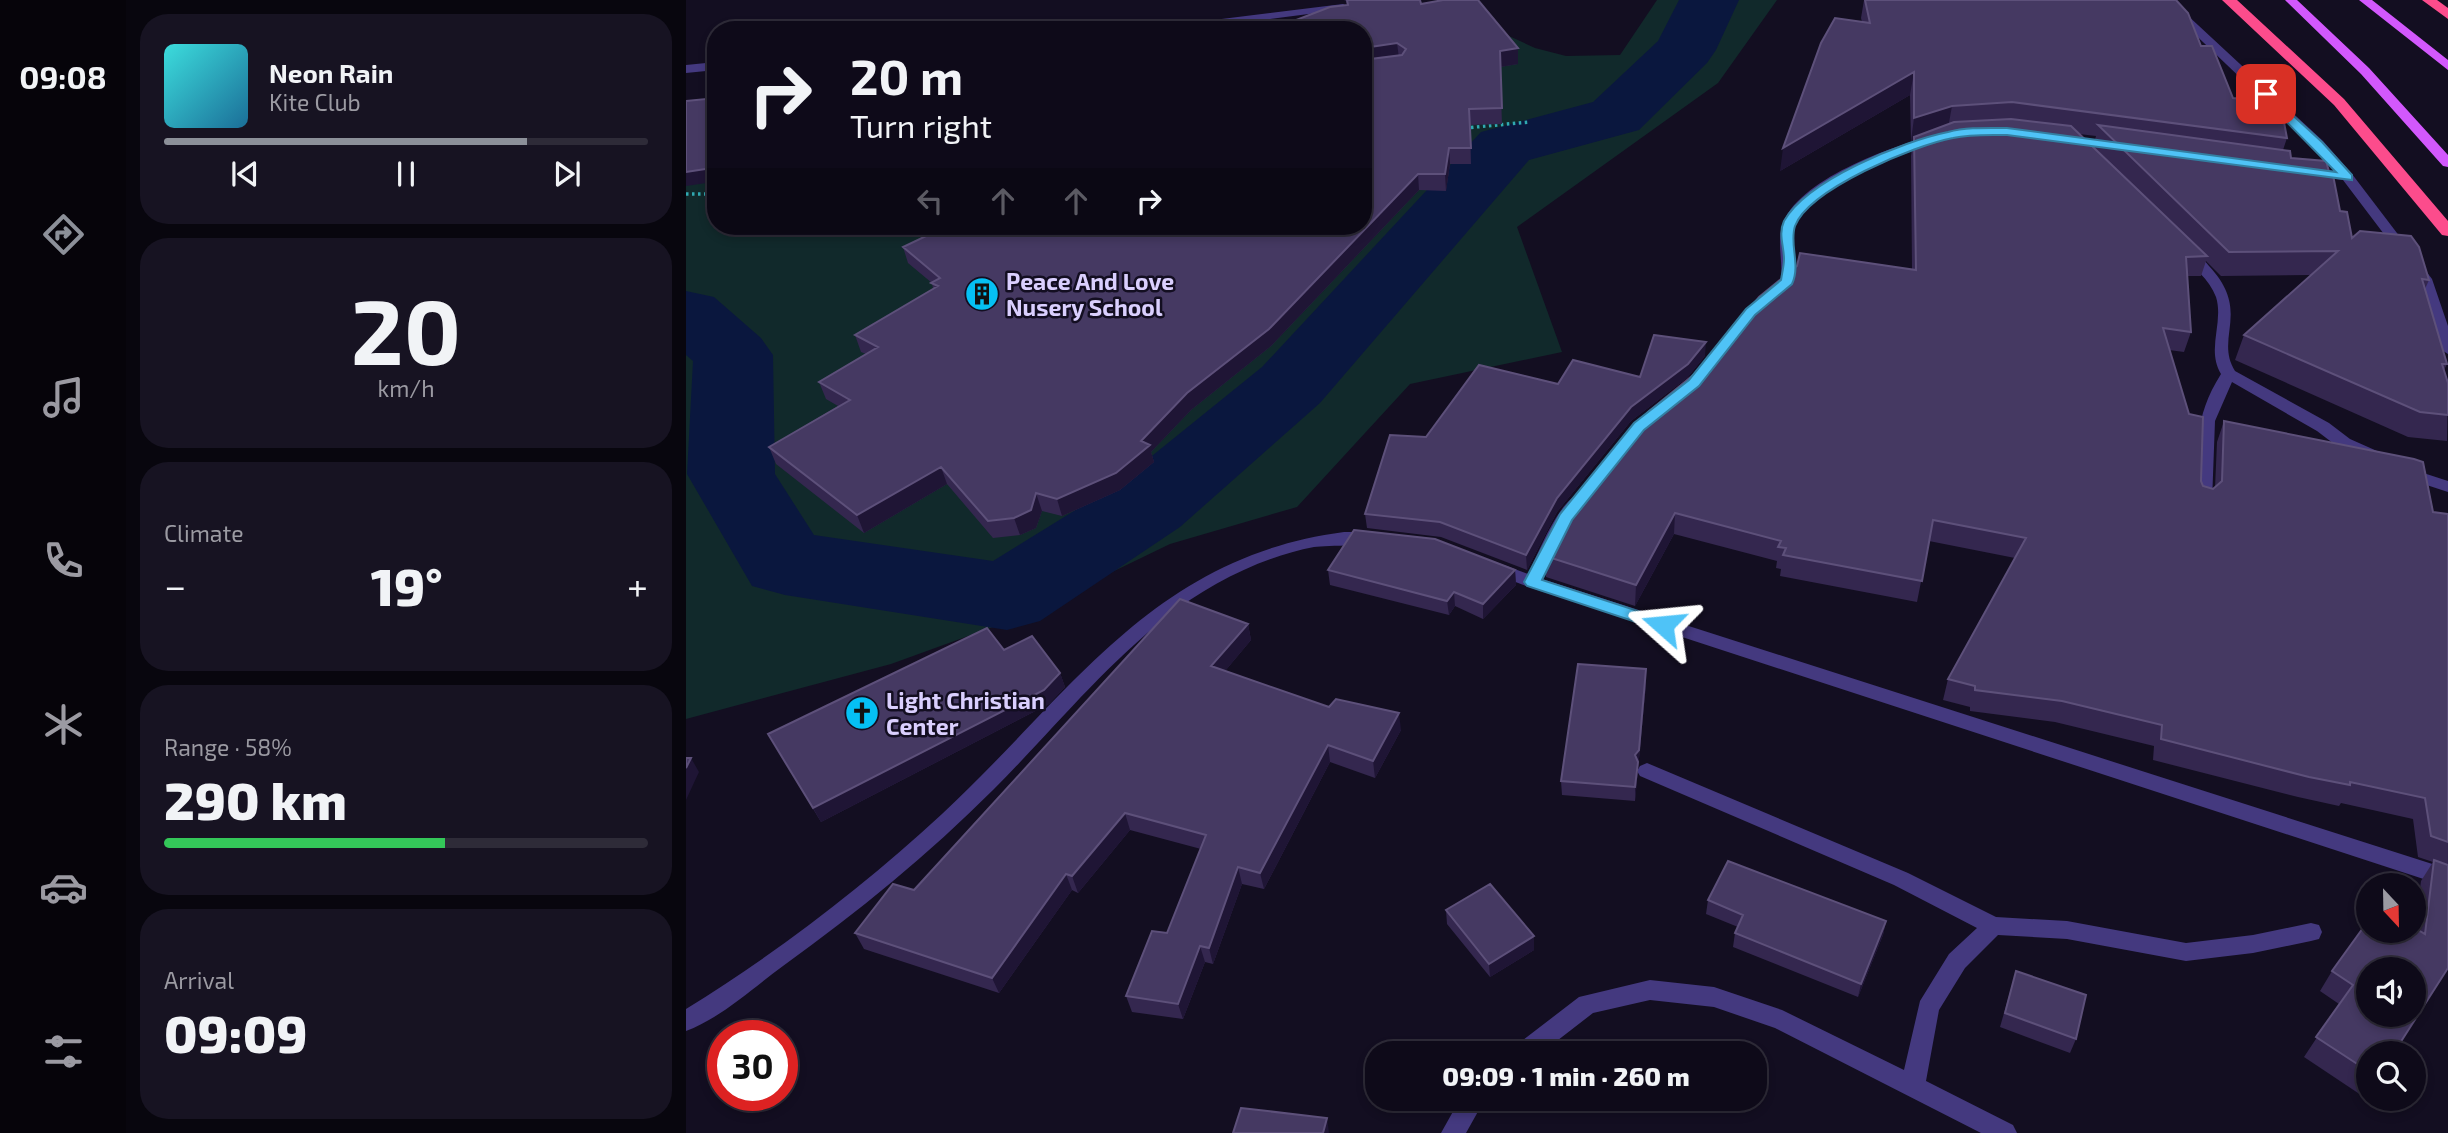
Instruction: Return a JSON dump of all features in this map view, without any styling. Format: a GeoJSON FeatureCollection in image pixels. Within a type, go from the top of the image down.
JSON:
{"type":"FeatureCollection","features":[{"type":"Feature","properties":{"kind":"highway"},"geometry":{"type":"LineString","coordinates":[[2229,0],[2339,103],[2448,230]]}},
{"type":"Feature","properties":{"kind":"highway"},"geometry":{"type":"LineString","coordinates":[[2429,0],[2448,15]]}},
{"type":"Feature","properties":{"kind":"main road"},"geometry":{"type":"LineString","coordinates":[[2291,0],[2365,71],[2448,163]]}},
{"type":"Feature","properties":{"kind":"main road"},"geometry":{"type":"LineString","coordinates":[[2365,0],[2447,66]]}},
{"type":"Feature","properties":{"kind":"street"},"geometry":{"type":"LineString","coordinates":[[2165,0],[2318,144],[2347,177],[2425,279],[2448,349]]}},
{"type":"Feature","properties":{"kind":"street"},"geometry":{"type":"LineString","coordinates":[[1234,21],[1352,6]]}},
{"type":"Feature","properties":{"kind":"street"},"geometry":{"type":"LineString","coordinates":[[1269,21],[1277,16]]}},
{"type":"Feature","properties":{"kind":"street"},"geometry":{"type":"LineString","coordinates":[[686,69],[707,67]]}},
{"type":"Feature","properties":{"kind":"street"},"geometry":{"type":"LineString","coordinates":[[1760,304],[1788,281],[1790,259],[1787,235],[1790,222],[1814,195],[1864,165],[1948,135]]}},
{"type":"Feature","properties":{"kind":"street"},"geometry":{"type":"LineString","coordinates":[[2292,170],[2347,177]]}},
{"type":"Feature","properties":{"kind":"street"},"geometry":{"type":"LineString","coordinates":[[2172,238],[2210,274],[2223,297],[2226,314],[2221,351],[2223,368],[2229,374],[2323,427],[2344,443],[2398,469],[2448,487]]}},
{"type":"Feature","properties":{"kind":"street"},"geometry":{"type":"LineString","coordinates":[[2204,502],[2204,420],[2216,392],[2229,374]]}},
{"type":"Feature","properties":{"kind":"street"},"geometry":{"type":"LineString","coordinates":[[1532,582],[1565,518],[1588,491]]}},
{"type":"Feature","properties":{"kind":"street"},"geometry":{"type":"LineString","coordinates":[[686,1021],[715,1003],[898,866],[1035,735],[1112,654],[1146,623],[1182,597],[1253,561],[1299,543],[1348,535],[1388,540]]}},
{"type":"Feature","properties":{"kind":"street"},"geometry":{"type":"LineString","coordinates":[[1475,559],[1532,582],[2448,878]]}},
{"type":"Feature","properties":{"kind":"street"},"geometry":{"type":"LineString","coordinates":[[1647,771],[1865,863],[1993,926],[2067,930],[2186,952],[2253,944],[2311,932]]}},
{"type":"Feature","properties":{"kind":"street"},"geometry":{"type":"LineString","coordinates":[[1913,1086],[1928,1008],[1957,961],[1993,926]]}},
{"type":"Feature","properties":{"kind":"street"},"geometry":{"type":"LineString","coordinates":[[1539,1041],[1587,1004],[1650,990],[1714,997],[1782,1020],[2006,1133]]}},
{"type":"Feature","properties":{"kind":"street"},"geometry":{"type":"LineString","coordinates":[[1454,1133],[1466,1111]]}},
{"type":"Feature","properties":{"kind":"path"},"geometry":{"type":"LineString","coordinates":[[1460,128],[1487,128],[1529,122]]}},
{"type":"Feature","properties":{"kind":"path"},"geometry":{"type":"LineString","coordinates":[[686,194],[707,194]]}},
{"type":"Feature","properties":{"kind":"green space"},"geometry":{"type":"Polygon","coordinates":[[[1657,0],[1777,0],[1718,83],[1517,227],[1562,352],[1410,384],[1297,507],[1170,544],[1015,619],[891,664],[686,719],[686,140],[707,146],[707,235],[1372,235],[1372,213],[1496,30],[1535,48],[1566,56],[1620,55],[1657,0]]]}},
{"type":"Feature","properties":{"kind":"building"},"geometry":{"type":"Polygon","coordinates":[[[1347,0],[1420,0],[1421,4],[1443,0],[1478,0],[1518,48],[1500,51],[1502,108],[1469,109],[1471,148],[1449,148],[1445,174],[1418,174],[1372,222],[1372,59],[1402,55],[1406,49],[1397,43],[1372,47],[1372,21],[1293,21],[1330,7],[1348,5],[1347,0]]]}},
{"type":"Feature","properties":{"kind":"building"},"geometry":{"type":"Polygon","coordinates":[[[1865,0],[2176,0],[2188,13],[2201,46],[2212,46],[2233,98],[2271,102],[2274,116],[2283,117],[2287,138],[2012,102],[1952,106],[1914,118],[1914,72],[1783,148],[1821,43],[1835,18],[1870,23],[1865,0]]]}},
{"type":"Feature","properties":{"kind":"building"},"geometry":{"type":"Polygon","coordinates":[[[707,99],[707,169],[686,172],[686,101],[707,99]]]}},
{"type":"Feature","properties":{"kind":"building"},"geometry":{"type":"Polygon","coordinates":[[[2011,119],[2071,126],[2207,256],[2186,257],[2191,332],[2163,328],[2189,414],[2203,417],[2203,486],[2213,489],[2222,481],[2224,421],[2423,462],[2433,512],[2448,514],[2448,842],[2431,836],[2425,798],[2350,782],[2350,785],[2309,777],[2161,739],[2162,725],[2062,701],[1975,690],[1975,686],[1948,679],[2026,538],[1933,520],[1922,581],[1783,555],[1786,548],[1778,547],[1781,541],[1675,513],[1636,585],[1545,556],[1574,502],[1648,412],[1703,367],[1759,297],[1797,266],[1800,253],[1916,270],[1914,137],[1954,122],[2011,119]]]}},
{"type":"Feature","properties":{"kind":"building"},"geometry":{"type":"Polygon","coordinates":[[[2098,125],[2290,151],[2291,158],[2326,161],[2330,175],[2333,175],[2340,211],[2347,212],[2352,238],[2360,231],[2411,236],[2419,247],[2429,280],[2422,279],[2447,364],[2442,364],[2448,383],[2448,415],[2420,412],[2244,335],[2338,251],[2229,252],[2098,125]]]}},
{"type":"Feature","properties":{"kind":"building"},"geometry":{"type":"Polygon","coordinates":[[[928,235],[1359,235],[1269,329],[1187,393],[1141,441],[1150,445],[1116,473],[1057,499],[1036,493],[1031,510],[1014,518],[988,521],[941,467],[857,515],[769,447],[850,400],[819,382],[878,347],[855,335],[938,286],[931,283],[940,278],[903,247],[928,235]]]}},
{"type":"Feature","properties":{"kind":"building"},"geometry":{"type":"Polygon","coordinates":[[[1654,335],[1706,342],[1688,364],[1631,407],[1557,498],[1526,555],[1440,522],[1365,514],[1390,435],[1426,437],[1479,365],[1558,384],[1573,360],[1640,377],[1654,335]]]}},
{"type":"Feature","properties":{"kind":"building"},"geometry":{"type":"Polygon","coordinates":[[[1354,530],[1435,539],[1515,570],[1483,604],[1454,592],[1447,601],[1328,570],[1354,530]]]}},
{"type":"Feature","properties":{"kind":"building"},"geometry":{"type":"Polygon","coordinates":[[[1180,599],[1248,624],[1211,666],[1329,707],[1336,699],[1399,713],[1373,761],[1328,745],[1260,873],[1238,867],[1209,948],[1200,946],[1178,1004],[1126,996],[1152,931],[1167,933],[1206,835],[1125,813],[1072,876],[1066,874],[992,978],[855,933],[893,884],[914,890],[1180,599]]]}},
{"type":"Feature","properties":{"kind":"building"},"geometry":{"type":"Polygon","coordinates":[[[987,628],[1004,650],[1032,636],[1060,673],[1044,690],[813,808],[768,734],[987,628]]]}},
{"type":"Feature","properties":{"kind":"building"},"geometry":{"type":"Polygon","coordinates":[[[1578,664],[1646,669],[1639,750],[1635,755],[1638,762],[1635,787],[1561,781],[1578,664]]]}},
{"type":"Feature","properties":{"kind":"building"},"geometry":{"type":"Polygon","coordinates":[[[2434,860],[2448,865],[2448,968],[2426,1002],[2426,957],[2356,957],[2356,1027],[2410,1027],[2401,1041],[2356,1041],[2356,1063],[2316,1037],[2353,985],[2332,971],[2356,938],[2356,943],[2426,943],[2434,860]]]}},
{"type":"Feature","properties":{"kind":"building"},"geometry":{"type":"Polygon","coordinates":[[[1728,861],[1886,921],[1861,984],[1735,933],[1743,915],[1708,900],[1728,861]]]}},
{"type":"Feature","properties":{"kind":"building"},"geometry":{"type":"Polygon","coordinates":[[[1490,884],[1534,936],[1489,964],[1446,910],[1490,884]]]}},
{"type":"Feature","properties":{"kind":"building"},"geometry":{"type":"Polygon","coordinates":[[[2016,971],[2086,995],[2076,1039],[2005,1013],[2016,971]]]}},
{"type":"Feature","properties":{"kind":"building"},"geometry":{"type":"Polygon","coordinates":[[[1241,1108],[1327,1118],[1323,1133],[1233,1133],[1241,1108]]]}},
{"type":"Feature","properties":{"kind":"waterway"},"geometry":{"type":"LineString","coordinates":[[686,314],[733,355],[731,474],[785,563],[1007,597],[1148,506],[1291,385],[1505,146],[1616,116],[1685,50],[1709,0]]}},
{"type":"Feature","properties":{"kind":"place","name":"Peace And Love Nusery School"},"geometry":{"type":"Point","coordinates":[982,294]}},
{"type":"Feature","properties":{"kind":"place","name":"Light Christian Center"},"geometry":{"type":"Point","coordinates":[862,713]}},
{"type":"Feature","properties":{"kind":"route"},"geometry":{"type":"LineString","coordinates":[[1663,625],[1532,582],[1565,518],[1639,427],[1694,383],[1750,312],[1788,281],[1790,259],[1787,235],[1790,222],[1814,195],[1864,165],[1917,144],[1970,132],[2007,131],[2347,177],[2318,144],[2266,94]]}}]}
